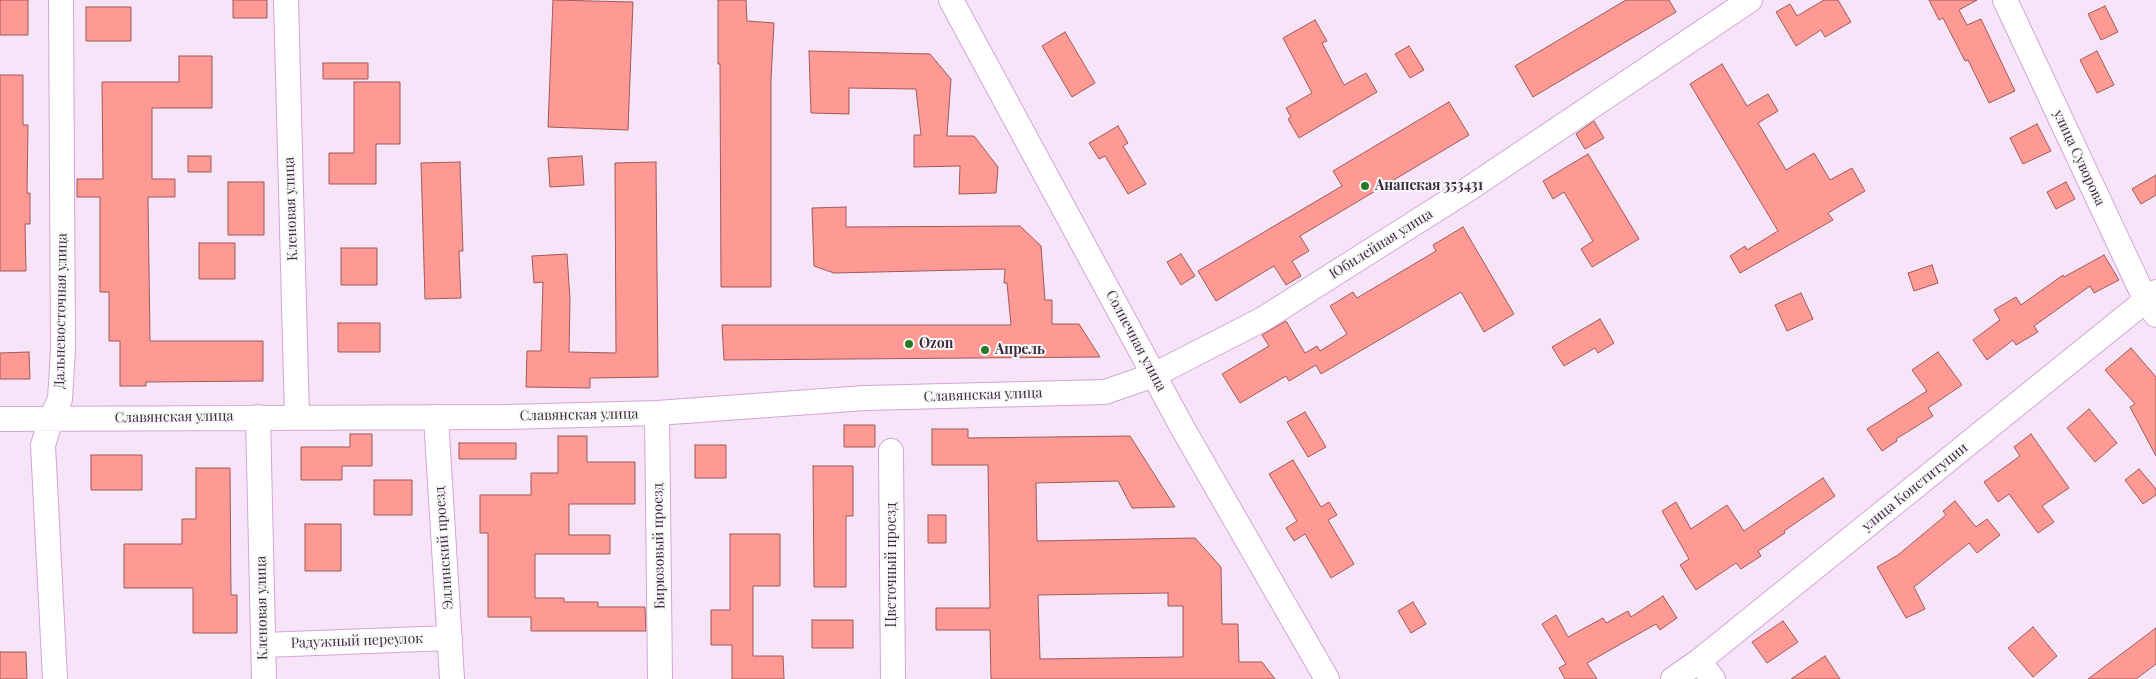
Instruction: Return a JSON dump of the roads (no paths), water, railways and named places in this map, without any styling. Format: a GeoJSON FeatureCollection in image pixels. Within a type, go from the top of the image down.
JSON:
{"type":"FeatureCollection","features":[{"type":"Feature","properties":{"kind":"street","name":"Дальневосточная улица"},"geometry":{"type":"LineString","coordinates":[[54,679],[43,444],[60,399],[63,350],[61,0]]}},
{"type":"Feature","properties":{"kind":"street","name":"Кленовая улица"},"geometry":{"type":"LineString","coordinates":[[286,0],[297,418]]}},
{"type":"Feature","properties":{"kind":"street","name":"Солнечная улица"},"geometry":{"type":"LineString","coordinates":[[951,0],[1154,375],[1327,679]]}},
{"type":"Feature","properties":{"kind":"street","name":"Юбилейная улица"},"geometry":{"type":"LineString","coordinates":[[1154,375],[1271,314],[1470,188],[1750,0]]}},
{"type":"Feature","properties":{"kind":"street","name":"улица Суворова"},"geometry":{"type":"LineString","coordinates":[[2005,0],[2153,303]]}},
{"type":"Feature","properties":{"kind":"street","name":"улица Конституции"},"geometry":{"type":"LineString","coordinates":[[1673,679],[1706,670],[2153,303]]}},
{"type":"Feature","properties":{"kind":"street","name":"Славянская улица"},"geometry":{"type":"LineString","coordinates":[[0,419],[436,417],[657,413],[865,398],[1105,392],[1154,375]]}},
{"type":"Feature","properties":{"kind":"street","name":"Бирюзовый проезд"},"geometry":{"type":"LineString","coordinates":[[657,413],[660,679]]}},
{"type":"Feature","properties":{"kind":"street","name":"Кленовая улица"},"geometry":{"type":"LineString","coordinates":[[258,417],[264,679]]}},
{"type":"Feature","properties":{"kind":"street","name":"Эллинский проезд"},"geometry":{"type":"LineString","coordinates":[[436,417],[452,679]]}},
{"type":"Feature","properties":{"kind":"street","name":"Цветочный проезд"},"geometry":{"type":"LineString","coordinates":[[891,451],[893,679]]}},
{"type":"Feature","properties":{"kind":"street","name":"Радужный переулок"},"geometry":{"type":"LineString","coordinates":[[263,645],[450,638]]}},
{"type":"Feature","properties":{"kind":"place","name":"Анапская 353431"},"geometry":{"type":"Point","coordinates":[1365,186]}},
{"type":"Feature","properties":{"kind":"place","name":"Ozon"},"geometry":{"type":"Point","coordinates":[909,344]}},
{"type":"Feature","properties":{"kind":"place","name":"Апрель"},"geometry":{"type":"Point","coordinates":[985,350]}}]}
